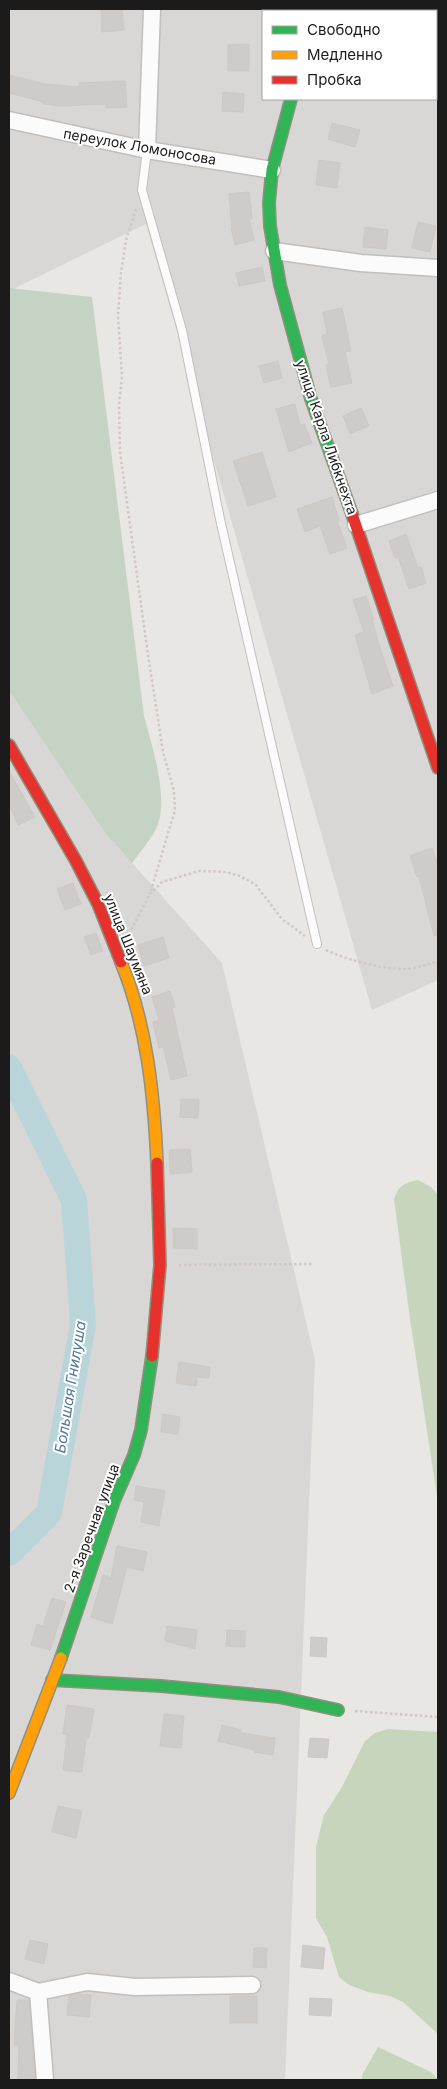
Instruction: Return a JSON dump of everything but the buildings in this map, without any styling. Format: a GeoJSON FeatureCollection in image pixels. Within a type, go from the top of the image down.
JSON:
{"type":"FeatureCollection","features":[{"type":"Feature","properties":{"kind":"street"},"geometry":{"type":"LineString","coordinates":[[147,150],[152,9]]}},
{"type":"Feature","properties":{"kind":"street","name":"улица Карла Либкнехта"},"geometry":{"type":"LineString","coordinates":[[290,100],[272,170],[270,203],[270,226],[280,286],[311,399],[356,525],[438,768]]}},
{"type":"Feature","properties":{"kind":"street","name":"переулок Ломоносова"},"geometry":{"type":"LineString","coordinates":[[9,120],[147,150],[272,170]]}},
{"type":"Feature","properties":{"kind":"street"},"geometry":{"type":"LineString","coordinates":[[274,250],[361,263],[438,268]]}},
{"type":"Feature","properties":{"kind":"street"},"geometry":{"type":"LineString","coordinates":[[356,525],[438,500]]}},
{"type":"Feature","properties":{"kind":"street","name":"улица Шаумяна"},"geometry":{"type":"LineString","coordinates":[[9,745],[76,861],[98,904],[134,993],[151,1080],[156,1147],[160,1265]]}},
{"type":"Feature","properties":{"kind":"street","name":"2-я Заречная улица"},"geometry":{"type":"LineString","coordinates":[[9,1793],[63,1653],[95,1554],[141,1430],[152,1357],[160,1265]]}},
{"type":"Feature","properties":{"kind":"street"},"geometry":{"type":"LineString","coordinates":[[52,1680],[161,1686],[279,1697],[338,1710]]}},
{"type":"Feature","properties":{"kind":"street"},"geometry":{"type":"LineString","coordinates":[[9,1981],[38,1992],[88,1982],[135,1987],[252,1985]]}},
{"type":"Feature","properties":{"kind":"street"},"geometry":{"type":"LineString","coordinates":[[38,1992],[45,2080]]}},
{"type":"Feature","properties":{"kind":"lane"},"geometry":{"type":"LineString","coordinates":[[147,150],[142,190],[182,330],[220,519],[317,944]]}},
{"type":"Feature","properties":{"kind":"path"},"geometry":{"type":"LineString","coordinates":[[118,952],[150,894],[175,810],[174,792],[163,752],[147,648],[120,452],[119,406],[122,377],[118,316],[121,272],[126,240],[142,190]]}},
{"type":"Feature","properties":{"kind":"path"},"geometry":{"type":"LineString","coordinates":[[150,894],[162,882],[193,873],[226,872],[256,885],[282,918],[317,944],[347,959],[405,969],[438,961]]}},
{"type":"Feature","properties":{"kind":"path"},"geometry":{"type":"LineString","coordinates":[[160,1265],[314,1264]]}},
{"type":"Feature","properties":{"kind":"path"},"geometry":{"type":"LineString","coordinates":[[338,1710],[438,1717]]}},
{"type":"Feature","properties":{"kind":"shaded area"},"geometry":{"type":"Polygon","coordinates":[[[9,9],[438,9],[438,980],[372,1010],[146,224],[9,291],[9,9]]]}},
{"type":"Feature","properties":{"kind":"shaded area"},"geometry":{"type":"Polygon","coordinates":[[[9,691],[106,834],[222,963],[315,1360],[285,2080],[9,2080],[9,691]]]}},
{"type":"Feature","properties":{"kind":"green space"},"geometry":{"type":"Polygon","coordinates":[[[9,288],[92,297],[144,716],[161,790],[159,819],[155,831],[132,863],[106,834],[9,691],[9,288]]]}},
{"type":"Feature","properties":{"kind":"green space"},"geometry":{"type":"Polygon","coordinates":[[[418,1180],[431,1187],[438,1195],[438,1503],[394,1199],[403,1185],[418,1180]]]}},
{"type":"Feature","properties":{"kind":"green space"},"geometry":{"type":"Polygon","coordinates":[[[388,1729],[438,1732],[438,2034],[403,2002],[390,1996],[368,1992],[349,1985],[339,1977],[327,1937],[316,1918],[316,1847],[324,1815],[342,1787],[365,1741],[375,1733],[388,1729]]]}},
{"type":"Feature","properties":{"kind":"green space"},"geometry":{"type":"Polygon","coordinates":[[[378,2047],[431,2072],[438,2080],[362,2080],[362,2075],[378,2047]]]}},
{"type":"Feature","properties":{"kind":"waterway","name":"Большая Гнилуша"},"geometry":{"type":"LineString","coordinates":[[9,1068],[74,1200],[83,1324],[49,1513],[9,1553]]}},
{"type":"Feature","properties":{"kind":"traffic: fast"},"geometry":{"type":"LineString","coordinates":[[291,100],[272,170],[269,203],[270,226],[280,285],[311,399],[352,514]]}},
{"type":"Feature","properties":{"kind":"traffic: fast"},"geometry":{"type":"LineString","coordinates":[[61,1658],[114,1501],[134,1455],[141,1430],[152,1356]]}},
{"type":"Feature","properties":{"kind":"traffic: fast"},"geometry":{"type":"LineString","coordinates":[[52,1680],[161,1686],[279,1697],[338,1710]]}},
{"type":"Feature","properties":{"kind":"traffic: slow"},"geometry":{"type":"LineString","coordinates":[[121,962],[137,1010],[148,1061],[157,1163]]}},
{"type":"Feature","properties":{"kind":"traffic: slow"},"geometry":{"type":"LineString","coordinates":[[9,1793],[61,1658]]}},
{"type":"Feature","properties":{"kind":"traffic: jam"},"geometry":{"type":"LineString","coordinates":[[352,514],[438,768]]}},
{"type":"Feature","properties":{"kind":"traffic: jam"},"geometry":{"type":"LineString","coordinates":[[9,745],[76,861],[98,904],[121,962]]}},
{"type":"Feature","properties":{"kind":"traffic: jam"},"geometry":{"type":"LineString","coordinates":[[152,1356],[160,1265],[157,1163]]}}]}
